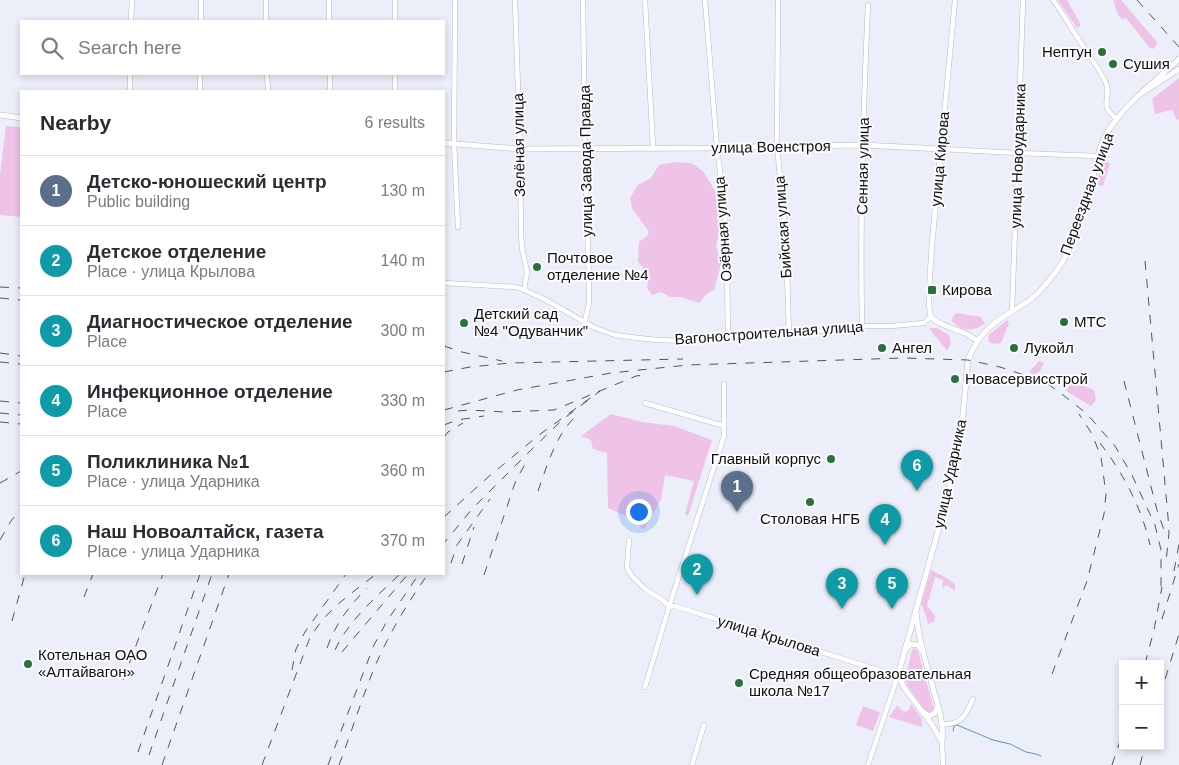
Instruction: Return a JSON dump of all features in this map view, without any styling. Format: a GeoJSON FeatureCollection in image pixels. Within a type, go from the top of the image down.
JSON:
{"type":"FeatureCollection","features":[{"type":"Feature","properties":{"kind":"street"},"geometry":{"type":"LineString","coordinates":[[131,20],[132,0]]}},
{"type":"Feature","properties":{"kind":"street"},"geometry":{"type":"LineString","coordinates":[[201,0],[201,20]]}},
{"type":"Feature","properties":{"kind":"street"},"geometry":{"type":"LineString","coordinates":[[266,0],[266,20]]}},
{"type":"Feature","properties":{"kind":"street"},"geometry":{"type":"LineString","coordinates":[[329,0],[329,20]]}},
{"type":"Feature","properties":{"kind":"street"},"geometry":{"type":"LineString","coordinates":[[395,0],[395,20]]}},
{"type":"Feature","properties":{"kind":"street"},"geometry":{"type":"LineString","coordinates":[[455,0],[454,144],[458,227]]}},
{"type":"Feature","properties":{"kind":"street","name":"Зелёная улица"},"geometry":{"type":"LineString","coordinates":[[515,0],[521,234],[527,272],[524,290]]}},
{"type":"Feature","properties":{"kind":"street","name":"улица Завода Правда"},"geometry":{"type":"LineString","coordinates":[[583,0],[589,284],[589,303],[584,321]]}},
{"type":"Feature","properties":{"kind":"street"},"geometry":{"type":"LineString","coordinates":[[646,0],[653,148]]}},
{"type":"Feature","properties":{"kind":"street","name":"Озёрная улица"},"geometry":{"type":"LineString","coordinates":[[704,0],[717,148],[725,210],[728,339]]}},
{"type":"Feature","properties":{"kind":"street","name":"Бийская улица"},"geometry":{"type":"LineString","coordinates":[[778,0],[777,146],[786,237],[789,335]]}},
{"type":"Feature","properties":{"kind":"street","name":"улица Кирова"},"geometry":{"type":"LineString","coordinates":[[931,318],[929,312],[929,288],[955,0]]}},
{"type":"Feature","properties":{"kind":"street","name":"улица Новоударника"},"geometry":{"type":"LineString","coordinates":[[1012,312],[1023,0]]}},
{"type":"Feature","properties":{"kind":"street","name":"Переездная улица"},"geometry":{"type":"LineString","coordinates":[[978,341],[992,325],[1038,293],[1064,260],[1081,218],[1104,138],[1116,118],[1107,109],[1106,83],[1054,0]]}},
{"type":"Feature","properties":{"kind":"street","name":"Сенная улица"},"geometry":{"type":"LineString","coordinates":[[862,326],[863,145],[868,5]]}},
{"type":"Feature","properties":{"kind":"street"},"geometry":{"type":"LineString","coordinates":[[1116,118],[1179,59]]}},
{"type":"Feature","properties":{"kind":"street"},"geometry":{"type":"LineString","coordinates":[[1139,95],[1179,69]]}},
{"type":"Feature","properties":{"kind":"street"},"geometry":{"type":"LineString","coordinates":[[130,75],[130,90]]}},
{"type":"Feature","properties":{"kind":"street"},"geometry":{"type":"LineString","coordinates":[[200,75],[200,90]]}},
{"type":"Feature","properties":{"kind":"street"},"geometry":{"type":"LineString","coordinates":[[267,75],[268,90]]}},
{"type":"Feature","properties":{"kind":"street"},"geometry":{"type":"LineString","coordinates":[[330,75],[330,90]]}},
{"type":"Feature","properties":{"kind":"street"},"geometry":{"type":"LineString","coordinates":[[395,75],[395,90]]}},
{"type":"Feature","properties":{"kind":"street"},"geometry":{"type":"LineString","coordinates":[[0,115],[20,118]]}},
{"type":"Feature","properties":{"kind":"street","name":"улица Военстроя"},"geometry":{"type":"LineString","coordinates":[[445,143],[520,149],[585,150],[863,145],[1098,156]]}},
{"type":"Feature","properties":{"kind":"street","name":"Вагоностроительная улица"},"geometry":{"type":"LineString","coordinates":[[445,283],[524,290],[544,298],[595,328],[615,335],[638,338],[686,341],[789,335],[862,326],[924,323],[931,318]]}},
{"type":"Feature","properties":{"kind":"street"},"geometry":{"type":"LineString","coordinates":[[931,318],[978,341]]}},
{"type":"Feature","properties":{"kind":"street","name":"улица Ударника"},"geometry":{"type":"LineString","coordinates":[[868,765],[898,675],[936,540],[961,434],[968,360],[978,341]]}},
{"type":"Feature","properties":{"kind":"street"},"geometry":{"type":"LineString","coordinates":[[645,687],[724,436],[724,384]]}},
{"type":"Feature","properties":{"kind":"street"},"geometry":{"type":"LineString","coordinates":[[646,403],[724,426]]}},
{"type":"Feature","properties":{"kind":"street"},"geometry":{"type":"LineString","coordinates":[[629,540],[627,568],[645,589],[664,601],[669,607]]}},
{"type":"Feature","properties":{"kind":"street","name":"улица Крылова"},"geometry":{"type":"LineString","coordinates":[[669,607],[675,606],[898,675]]}},
{"type":"Feature","properties":{"kind":"street","name":"улица Ударника"},"geometry":{"type":"LineString","coordinates":[[916,607],[917,624],[938,703],[942,724],[942,742]]}},
{"type":"Feature","properties":{"kind":"street"},"geometry":{"type":"LineString","coordinates":[[905,650],[911,644],[918,645],[924,652]]}},
{"type":"Feature","properties":{"kind":"street"},"geometry":{"type":"LineString","coordinates":[[898,675],[942,742],[942,765]]}},
{"type":"Feature","properties":{"kind":"street"},"geometry":{"type":"LineString","coordinates":[[942,724],[956,722],[963,718],[973,699]]}},
{"type":"Feature","properties":{"kind":"street"},"geometry":{"type":"LineString","coordinates":[[922,712],[929,716],[935,713],[938,703]]}},
{"type":"Feature","properties":{"kind":"street"},"geometry":{"type":"LineString","coordinates":[[692,765],[704,725]]}},
{"type":"Feature","properties":{"kind":"shaded area"},"geometry":{"type":"Polygon","coordinates":[[[1058,0],[1067,0],[1081,25],[1077,28],[1058,0]]]}},
{"type":"Feature","properties":{"kind":"shaded area"},"geometry":{"type":"Polygon","coordinates":[[[1113,0],[1121,0],[1157,42],[1153,49],[1150,48],[1126,18],[1122,19],[1118,15],[1113,0]]]}},
{"type":"Feature","properties":{"kind":"shaded area"},"geometry":{"type":"Polygon","coordinates":[[[1179,78],[1179,119],[1177,121],[1172,110],[1155,114],[1152,99],[1179,78]]]}},
{"type":"Feature","properties":{"kind":"shaded area"},"geometry":{"type":"Polygon","coordinates":[[[6,126],[20,127],[20,217],[0,215],[0,176],[6,126]]]}},
{"type":"Feature","properties":{"kind":"shaded area"},"geometry":{"type":"Polygon","coordinates":[[[1103,161],[1110,163],[1103,186],[1096,184],[1103,161]]]}},
{"type":"Feature","properties":{"kind":"shaded area"},"geometry":{"type":"Polygon","coordinates":[[[677,162],[691,163],[703,171],[717,194],[719,233],[716,246],[721,264],[714,290],[708,293],[699,303],[680,297],[670,297],[661,292],[652,295],[647,288],[647,274],[638,262],[639,242],[649,232],[632,208],[630,198],[638,185],[651,178],[659,165],[677,162]]]}},
{"type":"Feature","properties":{"kind":"shaded area"},"geometry":{"type":"Polygon","coordinates":[[[956,313],[981,317],[985,324],[967,330],[964,329],[951,321],[956,313]]]}},
{"type":"Feature","properties":{"kind":"shaded area"},"geometry":{"type":"Polygon","coordinates":[[[1007,320],[1009,323],[1001,343],[994,344],[989,342],[988,336],[1007,320]]]}},
{"type":"Feature","properties":{"kind":"shaded area"},"geometry":{"type":"Polygon","coordinates":[[[929,328],[937,328],[949,335],[951,344],[947,351],[929,328]]]}},
{"type":"Feature","properties":{"kind":"shaded area"},"geometry":{"type":"Polygon","coordinates":[[[1039,361],[1044,363],[1040,371],[1035,375],[1029,372],[1039,361]]]}},
{"type":"Feature","properties":{"kind":"shaded area"},"geometry":{"type":"Polygon","coordinates":[[[1071,381],[1094,390],[1096,400],[1091,406],[1066,391],[1071,381]]]}},
{"type":"Feature","properties":{"kind":"shaded area"},"geometry":{"type":"Polygon","coordinates":[[[611,414],[642,422],[674,426],[712,440],[688,516],[685,514],[694,481],[665,475],[661,500],[644,529],[628,517],[608,508],[607,453],[593,449],[591,440],[581,436],[611,414]]]}},
{"type":"Feature","properties":{"kind":"shaded area"},"geometry":{"type":"Polygon","coordinates":[[[931,570],[955,584],[955,591],[947,585],[942,588],[943,580],[935,577],[927,606],[935,616],[934,622],[928,624],[921,603],[931,570]]]}},
{"type":"Feature","properties":{"kind":"shaded area"},"geometry":{"type":"Polygon","coordinates":[[[915,648],[918,651],[934,709],[927,713],[908,687],[906,681],[912,650],[915,648]]]}},
{"type":"Feature","properties":{"kind":"shaded area"},"geometry":{"type":"Polygon","coordinates":[[[911,704],[922,719],[922,727],[889,717],[898,705],[905,712],[909,710],[911,704]]]}},
{"type":"Feature","properties":{"kind":"shaded area"},"geometry":{"type":"Polygon","coordinates":[[[863,706],[880,712],[873,731],[856,725],[863,706]]]}},
{"type":"Feature","properties":{"kind":"waterway"},"geometry":{"type":"LineString","coordinates":[[953,731],[954,726],[957,725],[993,740],[1010,744],[1026,752],[1041,756]]}},
{"type":"Feature","properties":{"kind":"railway"},"geometry":{"type":"LineString","coordinates":[[1137,0],[1179,47]]}},
{"type":"Feature","properties":{"kind":"railway"},"geometry":{"type":"LineString","coordinates":[[1145,261],[1168,517],[1169,533],[1166,562]]}},
{"type":"Feature","properties":{"kind":"railway"},"geometry":{"type":"LineString","coordinates":[[0,287],[20,288]]}},
{"type":"Feature","properties":{"kind":"railway"},"geometry":{"type":"LineString","coordinates":[[0,298],[20,300]]}},
{"type":"Feature","properties":{"kind":"railway"},"geometry":{"type":"LineString","coordinates":[[445,346],[502,361]]}},
{"type":"Feature","properties":{"kind":"railway"},"geometry":{"type":"LineString","coordinates":[[0,353],[20,356]]}},
{"type":"Feature","properties":{"kind":"railway"},"geometry":{"type":"LineString","coordinates":[[445,410],[517,390],[611,373],[688,365],[903,358],[968,360],[1000,367],[1045,382],[1087,414],[1115,446],[1132,475],[1155,525],[1161,550],[1161,594]]}},
{"type":"Feature","properties":{"kind":"railway"},"geometry":{"type":"LineString","coordinates":[[445,372],[510,363],[683,359]]}},
{"type":"Feature","properties":{"kind":"railway"},"geometry":{"type":"LineString","coordinates":[[0,362],[20,364]]}},
{"type":"Feature","properties":{"kind":"railway"},"geometry":{"type":"LineString","coordinates":[[458,411],[554,410],[636,376],[644,375]]}},
{"type":"Feature","properties":{"kind":"railway"},"geometry":{"type":"LineString","coordinates":[[1124,381],[1157,510],[1164,530]]}},
{"type":"Feature","properties":{"kind":"railway"},"geometry":{"type":"LineString","coordinates":[[445,516],[539,435],[600,391],[562,420],[527,454],[473,508],[445,542]]}},
{"type":"Feature","properties":{"kind":"railway"},"geometry":{"type":"LineString","coordinates":[[0,401],[20,403]]}},
{"type":"Feature","properties":{"kind":"railway"},"geometry":{"type":"LineString","coordinates":[[0,413],[20,415]]}},
{"type":"Feature","properties":{"kind":"railway"},"geometry":{"type":"LineString","coordinates":[[1052,674],[1087,581],[1104,514],[1106,494],[1101,457],[1092,434],[1079,414]]}},
{"type":"Feature","properties":{"kind":"railway"},"geometry":{"type":"LineString","coordinates":[[445,425],[457,420],[484,416]]}},
{"type":"Feature","properties":{"kind":"railway"},"geometry":{"type":"LineString","coordinates":[[538,491],[557,443],[574,418]]}},
{"type":"Feature","properties":{"kind":"railway"},"geometry":{"type":"LineString","coordinates":[[0,422],[20,424]]}},
{"type":"Feature","properties":{"kind":"railway"},"geometry":{"type":"LineString","coordinates":[[445,436],[463,423]]}},
{"type":"Feature","properties":{"kind":"railway"},"geometry":{"type":"LineString","coordinates":[[1100,443],[1131,491],[1150,545]]}},
{"type":"Feature","properties":{"kind":"railway"},"geometry":{"type":"LineString","coordinates":[[484,575],[516,480],[527,461]]}},
{"type":"Feature","properties":{"kind":"railway"},"geometry":{"type":"LineString","coordinates":[[0,483],[20,472]]}},
{"type":"Feature","properties":{"kind":"railway"},"geometry":{"type":"LineString","coordinates":[[451,563],[457,545],[490,499]]}},
{"type":"Feature","properties":{"kind":"railway"},"geometry":{"type":"LineString","coordinates":[[0,540],[20,510]]}},
{"type":"Feature","properties":{"kind":"railway"},"geometry":{"type":"LineString","coordinates":[[462,564],[474,527]]}},
{"type":"Feature","properties":{"kind":"railway"},"geometry":{"type":"LineString","coordinates":[[1174,571],[1179,544]]}},
{"type":"Feature","properties":{"kind":"railway"},"geometry":{"type":"LineString","coordinates":[[1162,619],[1179,564]]}},
{"type":"Feature","properties":{"kind":"railway"},"geometry":{"type":"LineString","coordinates":[[12,621],[25,575]]}},
{"type":"Feature","properties":{"kind":"railway"},"geometry":{"type":"LineString","coordinates":[[84,597],[93,575]]}},
{"type":"Feature","properties":{"kind":"railway"},"geometry":{"type":"LineString","coordinates":[[123,680],[163,575]]}},
{"type":"Feature","properties":{"kind":"railway"},"geometry":{"type":"LineString","coordinates":[[138,752],[200,575]]}},
{"type":"Feature","properties":{"kind":"railway"},"geometry":{"type":"LineString","coordinates":[[149,755],[212,575]]}},
{"type":"Feature","properties":{"kind":"railway"},"geometry":{"type":"LineString","coordinates":[[162,765],[229,575]]}},
{"type":"Feature","properties":{"kind":"railway"},"geometry":{"type":"LineString","coordinates":[[292,670],[296,649],[305,632],[345,575]]}},
{"type":"Feature","properties":{"kind":"railway"},"geometry":{"type":"LineString","coordinates":[[262,765],[309,640],[315,629],[330,611],[375,575]]}},
{"type":"Feature","properties":{"kind":"railway"},"geometry":{"type":"LineString","coordinates":[[335,650],[355,619],[399,575]]}},
{"type":"Feature","properties":{"kind":"railway"},"geometry":{"type":"LineString","coordinates":[[342,652],[407,575]]}},
{"type":"Feature","properties":{"kind":"railway"},"geometry":{"type":"LineString","coordinates":[[328,765],[374,645],[387,621],[418,575]]}},
{"type":"Feature","properties":{"kind":"railway"},"geometry":{"type":"LineString","coordinates":[[339,765],[381,652],[413,595],[427,575]]}},
{"type":"Feature","properties":{"kind":"railway"},"geometry":{"type":"LineString","coordinates":[[1146,660],[1162,587]]}},
{"type":"Feature","properties":{"kind":"railway"},"geometry":{"type":"LineString","coordinates":[[327,648],[344,615],[367,588]]}},
{"type":"Feature","properties":{"kind":"railway"},"geometry":{"type":"LineString","coordinates":[[1164,683],[1179,634]]}},
{"type":"Feature","properties":{"kind":"railway"},"geometry":{"type":"LineString","coordinates":[[1112,765],[1119,744]]}},
{"type":"Feature","properties":{"kind":"railway"},"geometry":{"type":"LineString","coordinates":[[1140,765],[1144,750]]}},
{"type":"Feature","properties":{"kind":"place","name":"Нептун"},"geometry":{"type":"Point","coordinates":[1102,52]}},
{"type":"Feature","properties":{"kind":"place","name":"Сушия"},"geometry":{"type":"Point","coordinates":[1113,64]}},
{"type":"Feature","properties":{"kind":"place","name":"Почтовое отделение №4"},"geometry":{"type":"Point","coordinates":[537,267]}},
{"type":"Feature","properties":{"kind":"place","name":"Кирова"},"geometry":{"type":"Point","coordinates":[932,290]}},
{"type":"Feature","properties":{"kind":"place","name":"МТС"},"geometry":{"type":"Point","coordinates":[1064,322]}},
{"type":"Feature","properties":{"kind":"place","name":"Детский сад №4 \"Одуванчик\""},"geometry":{"type":"Point","coordinates":[464,323]}},
{"type":"Feature","properties":{"kind":"place","name":"Ангел"},"geometry":{"type":"Point","coordinates":[882,348]}},
{"type":"Feature","properties":{"kind":"place","name":"Лукойл"},"geometry":{"type":"Point","coordinates":[1014,348]}},
{"type":"Feature","properties":{"kind":"place","name":"Новасервисстрой"},"geometry":{"type":"Point","coordinates":[955,379]}},
{"type":"Feature","properties":{"kind":"place","name":"Главный корпус"},"geometry":{"type":"Point","coordinates":[831,459]}},
{"type":"Feature","properties":{"kind":"place","name":"Наш Новоалтайск, газета"},"geometry":{"type":"Point","coordinates":[917,491]}},
{"type":"Feature","properties":{"kind":"place","name":"Столовая НГБ"},"geometry":{"type":"Point","coordinates":[810,502]}},
{"type":"Feature","properties":{"kind":"place","name":"Детско-юношеский центр"},"geometry":{"type":"Point","coordinates":[737,512]}},
{"type":"Feature","properties":{"kind":"place","name":"Инфекционное отделение"},"geometry":{"type":"Point","coordinates":[885,545]}},
{"type":"Feature","properties":{"kind":"place","name":"Детское отделение"},"geometry":{"type":"Point","coordinates":[697,595]}},
{"type":"Feature","properties":{"kind":"place","name":"Диагностическое отделение"},"geometry":{"type":"Point","coordinates":[842,609]}},
{"type":"Feature","properties":{"kind":"place","name":"Поликлиника №1"},"geometry":{"type":"Point","coordinates":[892,609]}},
{"type":"Feature","properties":{"kind":"place","name":"Котельная ОАО «Алтайвагон»"},"geometry":{"type":"Point","coordinates":[28,664]}},
{"type":"Feature","properties":{"kind":"place","name":"Средняя общеобразовательная школа №17"},"geometry":{"type":"Point","coordinates":[739,683]}}]}
